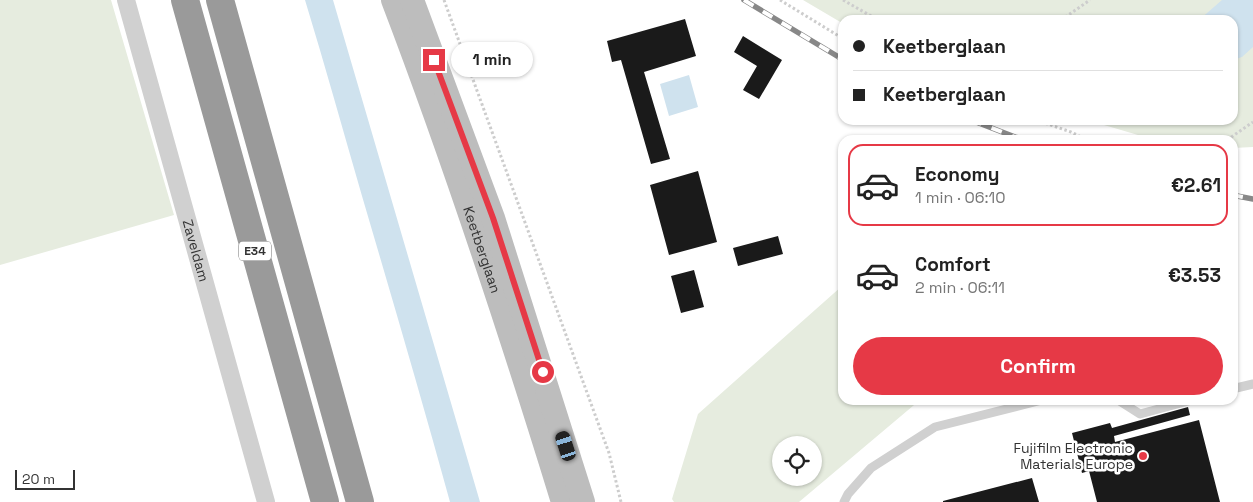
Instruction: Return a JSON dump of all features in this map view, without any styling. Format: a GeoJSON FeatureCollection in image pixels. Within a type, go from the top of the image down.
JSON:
{"type":"FeatureCollection","features":[{"type":"Feature","properties":{"kind":"highway","name":"E34"},"geometry":{"type":"LineString","coordinates":[[185,0],[325,502]]}},
{"type":"Feature","properties":{"kind":"highway","name":"E34"},"geometry":{"type":"LineString","coordinates":[[220,0],[360,502]]}},
{"type":"Feature","properties":{"kind":"main road","name":"Keetberglaan"},"geometry":{"type":"LineString","coordinates":[[393,0],[417,63],[514,344],[563,502]]}},
{"type":"Feature","properties":{"kind":"main road","name":"Keetberglaan"},"geometry":{"type":"LineString","coordinates":[[412,0],[493,218],[583,502]]}},
{"type":"Feature","properties":{"kind":"street","name":"Zaveldam"},"geometry":{"type":"LineString","coordinates":[[126,0],[266,502]]}},
{"type":"Feature","properties":{"kind":"lane"},"geometry":{"type":"LineString","coordinates":[[1238,388],[1253,384]]}},
{"type":"Feature","properties":{"kind":"lane"},"geometry":{"type":"LineString","coordinates":[[844,502],[848,494],[871,468],[935,427],[1022,405]]}},
{"type":"Feature","properties":{"kind":"lane"},"geometry":{"type":"LineString","coordinates":[[1126,405],[1140,414],[1173,405]]}},
{"type":"Feature","properties":{"kind":"path"},"geometry":{"type":"LineString","coordinates":[[444,0],[609,453],[621,502]]}},
{"type":"Feature","properties":{"kind":"path"},"geometry":{"type":"LineString","coordinates":[[780,0],[838,36]]}},
{"type":"Feature","properties":{"kind":"path"},"geometry":{"type":"LineString","coordinates":[[842,0],[869,15]]}},
{"type":"Feature","properties":{"kind":"path"},"geometry":{"type":"LineString","coordinates":[[1068,15],[1090,0]]}},
{"type":"Feature","properties":{"kind":"path"},"geometry":{"type":"LineString","coordinates":[[1234,135],[1253,122]]}},
{"type":"Feature","properties":{"kind":"path"},"geometry":{"type":"LineString","coordinates":[[1051,125],[1077,135]]}},
{"type":"Feature","properties":{"kind":"shaded area"},"geometry":{"type":"Polygon","coordinates":[[[0,0],[111,0],[174,215],[0,265],[0,0]]]}},
{"type":"Feature","properties":{"kind":"shaded area"},"geometry":{"type":"Polygon","coordinates":[[[803,0],[1253,0],[1253,147],[1238,148],[1238,135],[1138,135],[1104,125],[1238,125],[1238,15],[838,15],[838,21],[803,0]]]}},
{"type":"Feature","properties":{"kind":"shaded area"},"geometry":{"type":"Polygon","coordinates":[[[838,290],[838,405],[914,405],[822,483],[822,436],[772,436],[772,486],[818,486],[799,502],[674,502],[672,499],[698,414],[838,290]]]}},
{"type":"Feature","properties":{"kind":"water"},"geometry":{"type":"Polygon","coordinates":[[[305,0],[333,0],[480,502],[450,502],[305,0]]]}},
{"type":"Feature","properties":{"kind":"water"},"geometry":{"type":"Polygon","coordinates":[[[1222,0],[1253,0],[1253,47],[1238,58],[1238,15],[1205,15],[1222,0]]]}},
{"type":"Feature","properties":{"kind":"water"},"geometry":{"type":"Polygon","coordinates":[[[689,75],[698,107],[669,116],[660,84],[689,75]]]}},
{"type":"Feature","properties":{"kind":"building"},"geometry":{"type":"Polygon","coordinates":[[[685,19],[696,56],[644,72],[670,159],[651,164],[621,60],[612,62],[607,41],[685,19]]]}},
{"type":"Feature","properties":{"kind":"building"},"geometry":{"type":"Polygon","coordinates":[[[743,36],[782,60],[759,99],[743,90],[757,66],[734,52],[743,36]]]}},
{"type":"Feature","properties":{"kind":"building"},"geometry":{"type":"Polygon","coordinates":[[[698,171],[717,242],[669,255],[650,185],[698,171]]]}},
{"type":"Feature","properties":{"kind":"building"},"geometry":{"type":"Polygon","coordinates":[[[778,236],[783,254],[738,266],[733,248],[778,236]]]}},
{"type":"Feature","properties":{"kind":"building"},"geometry":{"type":"Polygon","coordinates":[[[694,270],[704,307],[681,313],[671,276],[694,270]]]}},
{"type":"Feature","properties":{"kind":"building","name":"Fujifilm Electronic Materials Europe"},"geometry":{"type":"Polygon","coordinates":[[[1188,407],[1190,415],[1114,436],[1115,442],[1199,420],[1220,502],[1097,502],[1089,471],[1082,473],[1072,433],[1110,423],[1112,428],[1188,407]]]}},
{"type":"Feature","properties":{"kind":"building","name":"Fujifilm Electronic Materials Europe"},"geometry":{"type":"Polygon","coordinates":[[[1032,478],[1039,502],[943,502],[943,501],[1032,478]]]}},
{"type":"Feature","properties":{"kind":"railway"},"geometry":{"type":"LineString","coordinates":[[744,0],[838,57]]}},
{"type":"Feature","properties":{"kind":"railway"},"geometry":{"type":"LineString","coordinates":[[984,125],[1010,135]]}},
{"type":"Feature","properties":{"kind":"railway"},"geometry":{"type":"LineString","coordinates":[[1238,196],[1253,199]]}},
{"type":"Feature","properties":{"kind":"place","name":"Fujifilm Electronic Materials Europe"},"geometry":{"type":"Point","coordinates":[1143,456]}},
{"type":"Feature","properties":{"kind":"route"},"geometry":{"type":"LineString","coordinates":[[434,60],[493,218],[543,372]]}}]}
